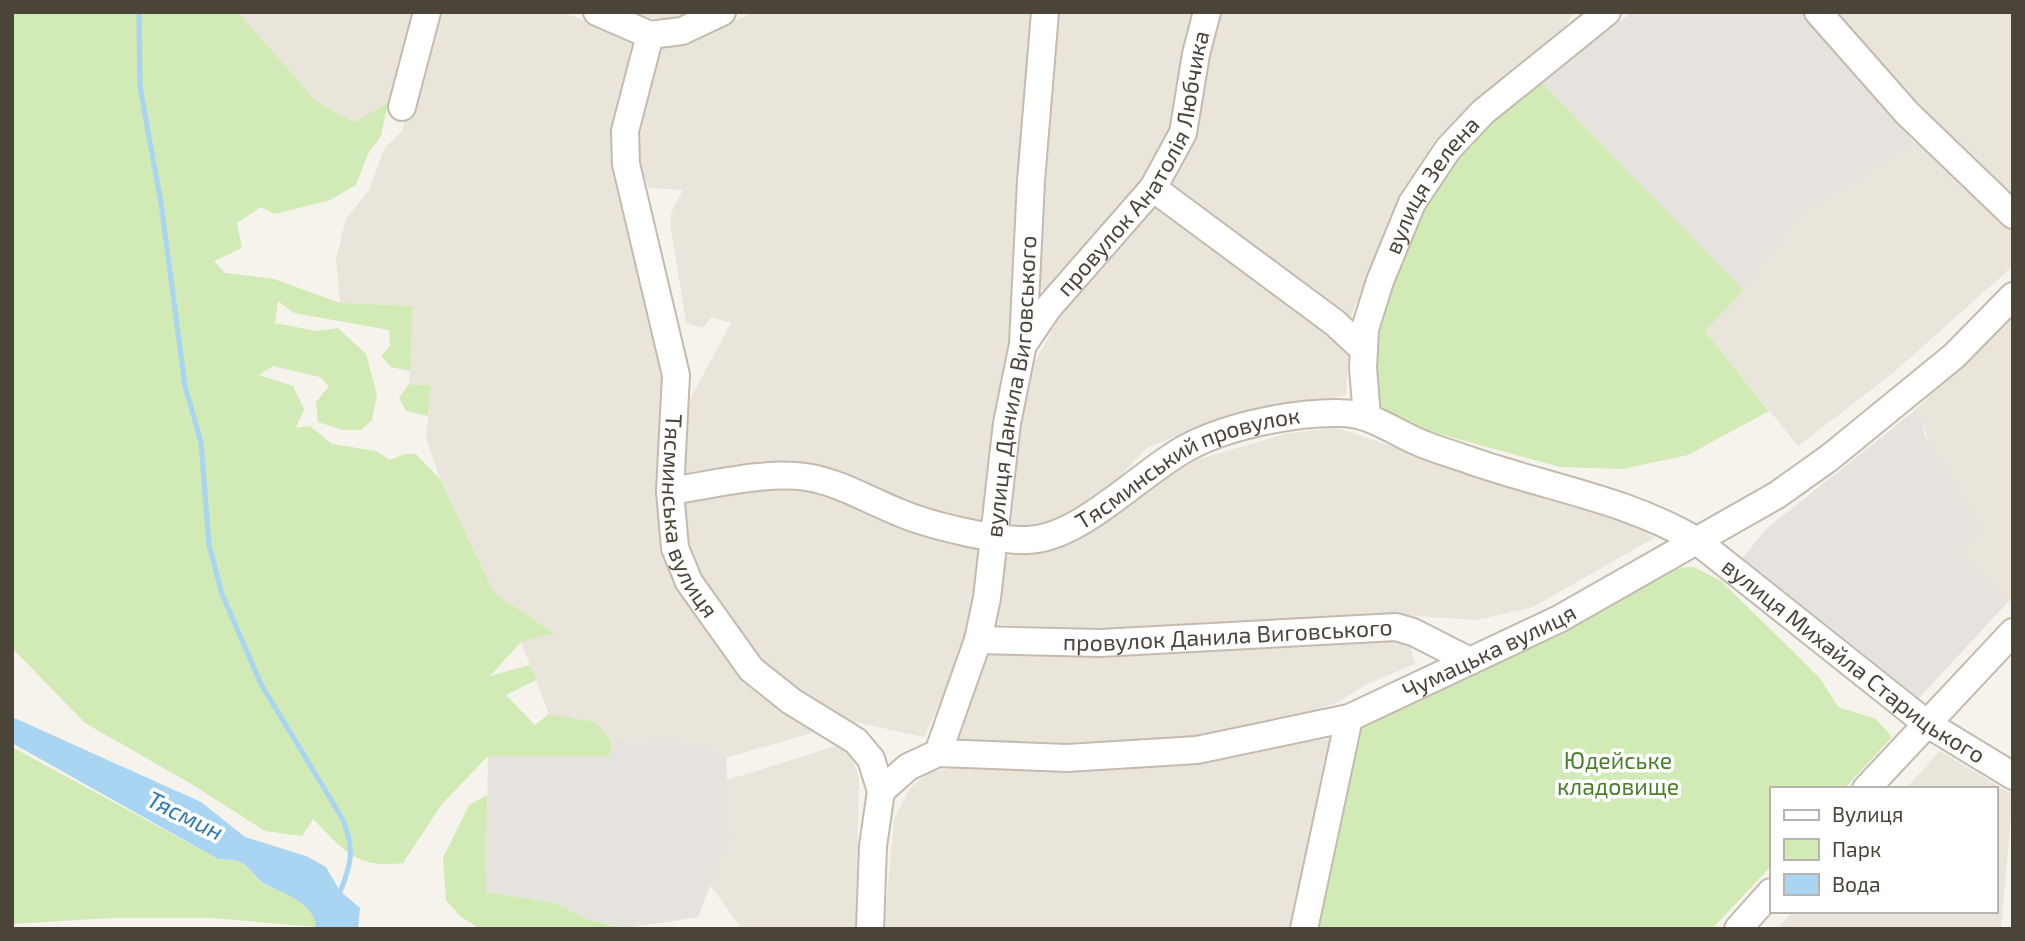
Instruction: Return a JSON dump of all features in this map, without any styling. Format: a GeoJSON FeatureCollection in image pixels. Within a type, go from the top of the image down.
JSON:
{"type":"FeatureCollection","features":[{"type":"Feature","properties":{"kind":"street"},"geometry":{"type":"LineString","coordinates":[[402,107],[427,12]]}},
{"type":"Feature","properties":{"kind":"street"},"geometry":{"type":"LineString","coordinates":[[597,12],[650,35],[682,30],[722,12]]}},
{"type":"Feature","properties":{"kind":"street","name":"вулиця Данила Виговського"},"geometry":{"type":"LineString","coordinates":[[939,753],[978,640],[995,538],[1007,422],[1023,344],[1031,181],[1045,12]]}},
{"type":"Feature","properties":{"kind":"street","name":"провулок Анатолія Любчика"},"geometry":{"type":"LineString","coordinates":[[1023,344],[1048,308],[1153,188],[1183,133],[1196,54],[1207,12]]}},
{"type":"Feature","properties":{"kind":"street","name":"вулиця Зелена"},"geometry":{"type":"LineString","coordinates":[[1367,416],[1365,328],[1380,281],[1412,203],[1448,149],[1483,112],[1607,12]]}},
{"type":"Feature","properties":{"kind":"street"},"geometry":{"type":"LineString","coordinates":[[1818,12],[1908,113],[2013,215]]}},
{"type":"Feature","properties":{"kind":"street","name":"Тясминська вулиця"},"geometry":{"type":"LineString","coordinates":[[650,35],[625,131],[626,164],[676,375],[670,491],[675,548],[689,582],[751,669],[791,701],[856,741],[871,759],[881,791],[873,846],[870,929]]}},
{"type":"Feature","properties":{"kind":"street"},"geometry":{"type":"LineString","coordinates":[[1153,188],[1335,323],[1364,350]]}},
{"type":"Feature","properties":{"kind":"street","name":"Чумацька вулиця"},"geometry":{"type":"LineString","coordinates":[[881,791],[908,767],[939,753],[1067,758],[1197,750],[1349,718],[1559,619],[1777,495],[1829,458],[1954,356],[2013,296]]}},
{"type":"Feature","properties":{"kind":"street","name":"Тясминський провулок"},"geometry":{"type":"LineString","coordinates":[[670,491],[757,479],[804,477],[835,484],[901,514],[995,538],[1029,540],[1057,533],[1091,514],[1191,446],[1230,430],[1277,420],[1342,413],[1367,416],[1418,442],[1657,520],[1696,541]]}},
{"type":"Feature","properties":{"kind":"street","name":"вулиця Михайла Старицького"},"geometry":{"type":"LineString","coordinates":[[1696,541],[1926,723],[2009,767]]}},
{"type":"Feature","properties":{"kind":"street","name":"провулок Данила Виговського"},"geometry":{"type":"LineString","coordinates":[[978,640],[1100,643],[1396,627],[1413,632],[1470,662]]}},
{"type":"Feature","properties":{"kind":"street"},"geometry":{"type":"LineString","coordinates":[[1868,787],[1926,723],[2010,639]]}},
{"type":"Feature","properties":{"kind":"street"},"geometry":{"type":"LineString","coordinates":[[1304,929],[1349,718]]}},
{"type":"Feature","properties":{"kind":"street"},"geometry":{"type":"LineString","coordinates":[[871,759],[908,767]]}},
{"type":"Feature","properties":{"kind":"street"},"geometry":{"type":"LineString","coordinates":[[1738,929],[1770,893]]}},
{"type":"Feature","properties":{"kind":"shaded area"},"geometry":{"type":"Polygon","coordinates":[[[238,12],[415,12],[388,102],[355,122],[317,102],[238,12]]]}},
{"type":"Feature","properties":{"kind":"shaded area"},"geometry":{"type":"Polygon","coordinates":[[[437,12],[561,12],[637,39],[625,89],[664,363],[673,575],[695,613],[735,670],[818,731],[726,758],[698,743],[612,742],[596,722],[549,714],[521,642],[553,632],[494,593],[440,479],[426,438],[431,386],[409,384],[413,306],[340,303],[336,259],[346,219],[369,190],[385,147],[402,131],[437,12]]]}},
{"type":"Feature","properties":{"kind":"shaded area"},"geometry":{"type":"Polygon","coordinates":[[[627,12],[690,12],[677,18],[639,18],[627,12]]]}},
{"type":"Feature","properties":{"kind":"shaded area"},"geometry":{"type":"Polygon","coordinates":[[[755,12],[1032,12],[1014,306],[981,524],[906,503],[838,474],[685,479],[687,405],[731,323],[711,317],[703,328],[686,323],[671,229],[671,212],[683,190],[649,188],[637,160],[636,131],[660,48],[684,42],[755,12]]]}},
{"type":"Feature","properties":{"kind":"shaded area"},"geometry":{"type":"Polygon","coordinates":[[[1055,12],[1196,12],[1173,129],[1144,182],[1046,292],[1036,285],[1055,12]]]}},
{"type":"Feature","properties":{"kind":"shaded area"},"geometry":{"type":"Polygon","coordinates":[[[1216,12],[1574,12],[1560,34],[1483,94],[1435,140],[1404,193],[1348,323],[1162,185],[1216,12]]]}},
{"type":"Feature","properties":{"kind":"shaded area"},"geometry":{"type":"Polygon","coordinates":[[[1632,12],[1801,12],[1915,143],[1799,216],[1744,290],[1541,82],[1632,12]]]}},
{"type":"Feature","properties":{"kind":"shaded area"},"geometry":{"type":"Polygon","coordinates":[[[1834,12],[2013,12],[2013,197],[1909,100],[1834,12]]]}},
{"type":"Feature","properties":{"kind":"shaded area"},"geometry":{"type":"Polygon","coordinates":[[[1924,142],[2013,227],[2013,266],[1893,373],[1798,446],[1705,331],[1744,290],[1799,216],[1915,143],[1924,142]]]}},
{"type":"Feature","properties":{"kind":"shaded area"},"geometry":{"type":"Polygon","coordinates":[[[1154,204],[1275,288],[1349,350],[1346,395],[1208,425],[1148,447],[1117,479],[1055,523],[1009,530],[1021,417],[1032,367],[1064,309],[1154,204]]]}},
{"type":"Feature","properties":{"kind":"shaded area"},"geometry":{"type":"Polygon","coordinates":[[[2013,315],[2013,598],[2007,603],[1958,549],[1923,422],[1914,411],[2013,315]]]}},
{"type":"Feature","properties":{"kind":"shaded area"},"geometry":{"type":"Polygon","coordinates":[[[1914,411],[1923,422],[1924,434],[1982,529],[1959,549],[2007,603],[1919,698],[1742,559],[1765,530],[1914,411]]]}},
{"type":"Feature","properties":{"kind":"shaded area"},"geometry":{"type":"Polygon","coordinates":[[[1337,428],[1639,528],[1654,538],[1533,607],[1477,620],[1381,614],[1140,630],[997,625],[1006,557],[1061,545],[1196,460],[1288,433],[1337,428]]]}},
{"type":"Feature","properties":{"kind":"shaded area"},"geometry":{"type":"Polygon","coordinates":[[[800,485],[982,544],[970,618],[956,669],[924,737],[850,721],[792,687],[750,649],[699,581],[685,536],[683,500],[800,485]]]}},
{"type":"Feature","properties":{"kind":"shaded area"},"geometry":{"type":"Polygon","coordinates":[[[1392,635],[1409,641],[1415,664],[1367,684],[1338,702],[1300,716],[1210,735],[1079,747],[957,741],[984,651],[1392,635]]]}},
{"type":"Feature","properties":{"kind":"shaded area"},"geometry":{"type":"Polygon","coordinates":[[[1332,739],[1291,929],[884,929],[894,819],[910,788],[929,772],[950,768],[1051,770],[1129,767],[1221,759],[1286,744],[1332,739]]]}},
{"type":"Feature","properties":{"kind":"shaded area"},"geometry":{"type":"Polygon","coordinates":[[[612,742],[698,743],[726,758],[730,836],[698,917],[627,928],[590,920],[555,903],[486,892],[488,756],[610,756],[612,742]]]}},
{"type":"Feature","properties":{"kind":"shaded area"},"geometry":{"type":"Polygon","coordinates":[[[836,746],[850,753],[859,777],[856,929],[742,929],[710,885],[730,836],[727,780],[836,746]]]}},
{"type":"Feature","properties":{"kind":"shaded area"},"geometry":{"type":"Polygon","coordinates":[[[1940,751],[2013,795],[2001,929],[1777,929],[1791,913],[1997,913],[1997,787],[1907,787],[1940,751]]]}},
{"type":"Feature","properties":{"kind":"green space"},"geometry":{"type":"Polygon","coordinates":[[[12,12],[238,12],[317,102],[355,122],[388,102],[381,136],[368,154],[356,185],[330,200],[274,214],[261,207],[237,223],[242,248],[214,261],[225,273],[274,279],[340,303],[413,306],[410,371],[391,367],[381,356],[390,346],[389,330],[294,313],[278,301],[275,323],[316,331],[338,328],[366,354],[377,395],[372,420],[361,430],[343,430],[318,422],[316,402],[329,386],[320,377],[273,366],[259,375],[293,386],[304,409],[296,428],[310,426],[332,444],[376,451],[390,460],[405,454],[416,454],[440,479],[494,593],[554,633],[521,642],[490,676],[530,665],[536,680],[506,695],[535,725],[549,714],[596,722],[612,742],[610,756],[488,756],[442,804],[403,863],[373,863],[342,848],[313,819],[302,836],[265,831],[193,785],[85,723],[12,648],[12,12]]]}},
{"type":"Feature","properties":{"kind":"green space"},"geometry":{"type":"Polygon","coordinates":[[[1541,82],[1744,290],[1705,331],[1769,411],[1688,455],[1622,469],[1560,467],[1404,424],[1380,405],[1374,358],[1376,330],[1382,304],[1404,245],[1436,186],[1474,136],[1499,112],[1541,82]]]}},
{"type":"Feature","properties":{"kind":"green space"},"geometry":{"type":"Polygon","coordinates":[[[409,384],[431,386],[428,416],[406,411],[399,398],[409,384]]]}},
{"type":"Feature","properties":{"kind":"green space","name":"Юдейське кладовище"},"geometry":{"type":"Polygon","coordinates":[[[1694,567],[1721,581],[1820,678],[1838,707],[1876,719],[1892,737],[1846,787],[1770,787],[1770,867],[1712,929],[1319,929],[1362,726],[1673,568],[1694,567]]]}},
{"type":"Feature","properties":{"kind":"green space"},"geometry":{"type":"Polygon","coordinates":[[[12,747],[218,859],[240,862],[264,884],[304,905],[315,918],[316,927],[212,918],[111,918],[12,924],[12,747]]]}},
{"type":"Feature","properties":{"kind":"green space"},"geometry":{"type":"Polygon","coordinates":[[[487,795],[486,892],[555,903],[590,920],[627,929],[480,929],[460,916],[446,900],[443,858],[469,805],[487,795]]]}},
{"type":"Feature","properties":{"kind":"water","name":"Тясмин"},"geometry":{"type":"Polygon","coordinates":[[[12,717],[201,802],[245,837],[306,856],[326,867],[340,891],[360,908],[358,929],[316,929],[315,920],[305,906],[261,882],[244,864],[235,860],[218,859],[12,743],[12,717]]]}},
{"type":"Feature","properties":{"kind":"waterway"},"geometry":{"type":"LineString","coordinates":[[139,12],[140,87],[161,203],[185,386],[201,442],[209,545],[222,594],[261,684],[342,818],[349,839],[350,858],[338,897]]}}]}
